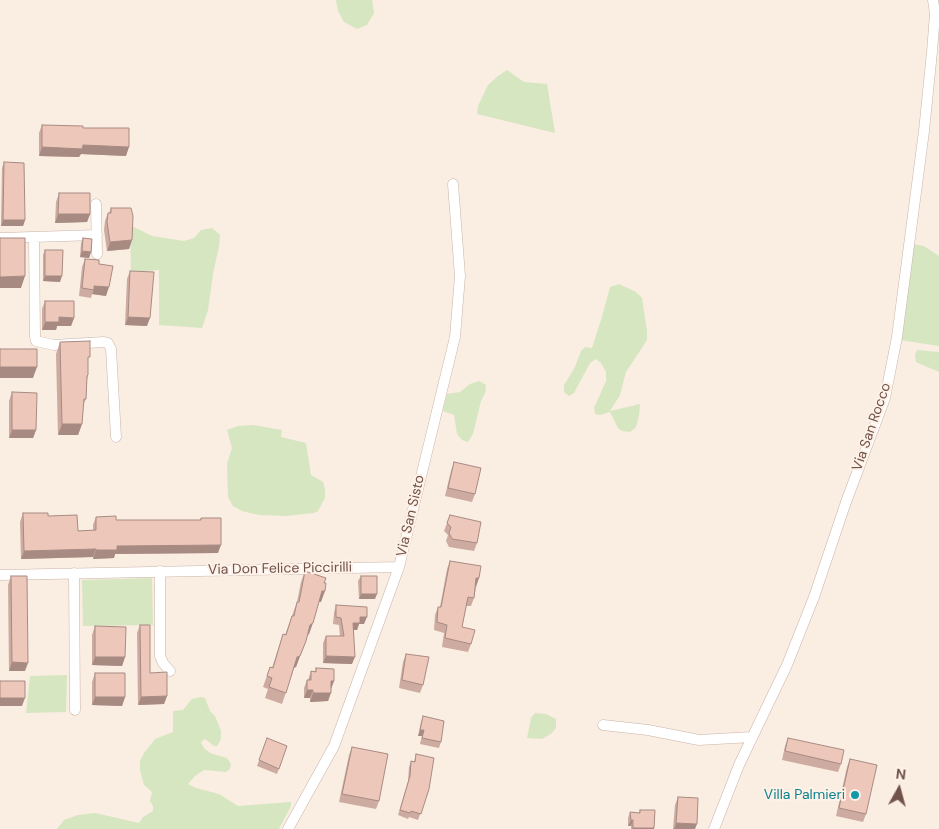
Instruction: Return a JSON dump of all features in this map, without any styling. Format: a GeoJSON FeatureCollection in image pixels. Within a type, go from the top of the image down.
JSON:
{"type":"FeatureCollection","features":[{"type":"Feature","properties":{"kind":"street","name":"Via San Rocco"},"geometry":{"type":"LineString","coordinates":[[714,829],[739,765],[787,666],[814,597],[838,525],[885,398],[898,337],[923,138],[935,14],[933,0]]}},
{"type":"Feature","properties":{"kind":"street","name":"Via San Sisto"},"geometry":{"type":"LineString","coordinates":[[288,829],[334,746],[399,567],[455,337],[460,276],[453,184]]}},
{"type":"Feature","properties":{"kind":"street"},"geometry":{"type":"LineString","coordinates":[[96,204],[97,254]]}},
{"type":"Feature","properties":{"kind":"street"},"geometry":{"type":"LineString","coordinates":[[0,238],[97,235]]}},
{"type":"Feature","properties":{"kind":"street"},"geometry":{"type":"LineString","coordinates":[[34,237],[36,341],[54,345],[104,342],[108,344],[111,349],[116,437]]}},
{"type":"Feature","properties":{"kind":"street","name":"Via Don Felice Piccirilli"},"geometry":{"type":"LineString","coordinates":[[0,575],[399,567]]}},
{"type":"Feature","properties":{"kind":"street"},"geometry":{"type":"LineString","coordinates":[[160,571],[160,656],[170,671]]}},
{"type":"Feature","properties":{"kind":"street"},"geometry":{"type":"LineString","coordinates":[[74,573],[75,710]]}},
{"type":"Feature","properties":{"kind":"street"},"geometry":{"type":"LineString","coordinates":[[603,725],[648,730],[699,740],[752,737]]}},
{"type":"Feature","properties":{"kind":"green space"},"geometry":{"type":"Polygon","coordinates":[[[336,0],[372,0],[374,13],[367,25],[357,29],[344,22],[338,11],[336,0]]]}},
{"type":"Feature","properties":{"kind":"green space"},"geometry":{"type":"Polygon","coordinates":[[[507,70],[524,82],[547,84],[555,133],[477,114],[478,106],[488,85],[507,70]]]}},
{"type":"Feature","properties":{"kind":"green space"},"geometry":{"type":"Polygon","coordinates":[[[130,225],[152,236],[184,241],[194,238],[201,230],[212,228],[220,235],[208,310],[202,328],[159,325],[159,270],[131,272],[130,225]]]}},
{"type":"Feature","properties":{"kind":"green space"},"geometry":{"type":"Polygon","coordinates":[[[913,244],[924,246],[939,256],[939,346],[900,340],[913,244]]]}},
{"type":"Feature","properties":{"kind":"green space"},"geometry":{"type":"Polygon","coordinates":[[[619,284],[636,292],[642,298],[647,331],[647,340],[626,372],[620,395],[610,411],[640,404],[636,427],[630,432],[622,431],[618,428],[610,412],[600,415],[595,414],[594,408],[606,381],[606,372],[601,363],[596,359],[590,363],[574,393],[569,396],[564,392],[564,385],[575,367],[581,351],[585,347],[592,348],[610,287],[619,284]]]}},
{"type":"Feature","properties":{"kind":"green space"},"geometry":{"type":"Polygon","coordinates":[[[917,350],[939,352],[939,372],[916,362],[915,355],[917,350]]]}},
{"type":"Feature","properties":{"kind":"green space"},"geometry":{"type":"Polygon","coordinates":[[[479,381],[486,385],[485,393],[481,401],[473,434],[468,442],[462,440],[457,434],[454,415],[443,411],[447,394],[460,392],[470,384],[479,381]]]}},
{"type":"Feature","properties":{"kind":"green space"},"geometry":{"type":"Polygon","coordinates":[[[253,425],[282,430],[281,437],[306,443],[311,475],[323,482],[325,490],[325,498],[318,511],[286,516],[259,515],[242,511],[233,506],[228,497],[227,464],[232,448],[227,430],[238,426],[253,425]]]}},
{"type":"Feature","properties":{"kind":"green space"},"geometry":{"type":"Polygon","coordinates":[[[152,578],[153,625],[83,626],[82,580],[152,578]]]}},
{"type":"Feature","properties":{"kind":"green space"},"geometry":{"type":"Polygon","coordinates":[[[67,675],[66,712],[26,713],[30,676],[67,675]]]}},
{"type":"Feature","properties":{"kind":"green space"},"geometry":{"type":"Polygon","coordinates":[[[205,698],[210,711],[215,716],[221,731],[221,739],[217,746],[214,746],[205,739],[201,742],[210,753],[227,758],[231,764],[230,769],[226,772],[204,770],[188,784],[219,794],[238,806],[291,802],[291,806],[279,829],[57,829],[64,820],[78,815],[95,813],[139,823],[143,817],[153,811],[150,801],[152,792],[144,785],[140,761],[155,739],[173,732],[173,711],[183,710],[192,699],[205,698]]]}},
{"type":"Feature","properties":{"kind":"green space"},"geometry":{"type":"Polygon","coordinates":[[[535,713],[546,714],[556,719],[556,728],[542,739],[527,738],[531,718],[535,713]]]}},
{"type":"Feature","properties":{"kind":"building"},"geometry":{"type":"Polygon","coordinates":[[[42,125],[83,126],[83,128],[129,128],[129,147],[83,145],[82,149],[42,147],[42,125]]]}},
{"type":"Feature","properties":{"kind":"building"},"geometry":{"type":"Polygon","coordinates":[[[4,162],[24,163],[25,220],[3,220],[4,162]]]}},
{"type":"Feature","properties":{"kind":"building"},"geometry":{"type":"Polygon","coordinates":[[[59,193],[90,193],[90,214],[58,214],[59,193]]]}},
{"type":"Feature","properties":{"kind":"building"},"geometry":{"type":"Polygon","coordinates":[[[111,208],[131,208],[133,216],[132,240],[110,242],[107,222],[108,213],[111,213],[111,208]]]}},
{"type":"Feature","properties":{"kind":"building"},"geometry":{"type":"Polygon","coordinates":[[[0,238],[25,238],[25,276],[0,277],[0,238]]]}},
{"type":"Feature","properties":{"kind":"building"},"geometry":{"type":"Polygon","coordinates":[[[83,238],[92,239],[91,252],[82,251],[83,238]]]}},
{"type":"Feature","properties":{"kind":"building"},"geometry":{"type":"Polygon","coordinates":[[[45,250],[63,250],[62,276],[45,276],[45,250]]]}},
{"type":"Feature","properties":{"kind":"building"},"geometry":{"type":"Polygon","coordinates":[[[85,259],[99,260],[99,264],[113,266],[109,287],[94,286],[94,290],[82,288],[85,259]]]}},
{"type":"Feature","properties":{"kind":"building"},"geometry":{"type":"Polygon","coordinates":[[[130,271],[154,272],[150,318],[128,317],[130,271]]]}},
{"type":"Feature","properties":{"kind":"building"},"geometry":{"type":"Polygon","coordinates":[[[45,301],[74,301],[74,318],[59,317],[59,322],[45,322],[45,301]]]}},
{"type":"Feature","properties":{"kind":"building"},"geometry":{"type":"Polygon","coordinates":[[[90,341],[86,399],[84,399],[82,424],[62,424],[60,342],[90,341]]]}},
{"type":"Feature","properties":{"kind":"building"},"geometry":{"type":"Polygon","coordinates":[[[0,349],[37,349],[37,367],[0,367],[0,349]]]}},
{"type":"Feature","properties":{"kind":"building"},"geometry":{"type":"Polygon","coordinates":[[[12,392],[37,393],[36,430],[12,430],[12,392]]]}},
{"type":"Feature","properties":{"kind":"building"},"geometry":{"type":"Polygon","coordinates":[[[454,462],[481,468],[475,494],[448,488],[454,462]]]}},
{"type":"Feature","properties":{"kind":"building"},"geometry":{"type":"Polygon","coordinates":[[[23,513],[48,513],[48,516],[77,515],[78,531],[96,530],[96,517],[116,516],[116,520],[201,520],[201,518],[221,518],[221,545],[117,546],[117,550],[24,551],[23,513]]]}},
{"type":"Feature","properties":{"kind":"building"},"geometry":{"type":"Polygon","coordinates":[[[450,515],[481,522],[477,543],[452,539],[449,533],[451,527],[447,523],[450,515]]]}},
{"type":"Feature","properties":{"kind":"building"},"geometry":{"type":"Polygon","coordinates":[[[450,561],[481,566],[479,578],[476,578],[474,598],[468,597],[462,627],[475,630],[471,644],[445,638],[447,625],[437,622],[438,607],[441,607],[450,561]]]}},
{"type":"Feature","properties":{"kind":"building"},"geometry":{"type":"Polygon","coordinates":[[[305,571],[326,578],[324,583],[326,583],[325,591],[322,591],[313,623],[310,625],[300,656],[297,657],[286,693],[269,687],[272,678],[267,676],[270,667],[273,668],[283,634],[286,635],[292,616],[294,616],[297,602],[299,602],[305,571]]]}},
{"type":"Feature","properties":{"kind":"building"},"geometry":{"type":"Polygon","coordinates":[[[11,576],[27,576],[28,663],[12,662],[11,576]]]}},
{"type":"Feature","properties":{"kind":"building"},"geometry":{"type":"Polygon","coordinates":[[[361,576],[377,576],[377,594],[361,594],[361,576]]]}},
{"type":"Feature","properties":{"kind":"building"},"geometry":{"type":"Polygon","coordinates":[[[336,605],[367,607],[367,617],[360,617],[360,623],[353,623],[355,657],[326,656],[326,636],[344,636],[341,618],[336,617],[336,605]]]}},
{"type":"Feature","properties":{"kind":"building"},"geometry":{"type":"Polygon","coordinates":[[[140,625],[150,625],[150,673],[167,672],[167,696],[141,697],[140,625]]]}},
{"type":"Feature","properties":{"kind":"building"},"geometry":{"type":"Polygon","coordinates":[[[95,626],[126,627],[125,657],[95,657],[95,626]]]}},
{"type":"Feature","properties":{"kind":"building"},"geometry":{"type":"Polygon","coordinates":[[[406,654],[429,657],[423,685],[402,680],[406,654]]]}},
{"type":"Feature","properties":{"kind":"building"},"geometry":{"type":"Polygon","coordinates":[[[316,668],[334,669],[331,693],[313,693],[313,690],[307,690],[307,680],[311,680],[311,671],[316,672],[316,668]]]}},
{"type":"Feature","properties":{"kind":"building"},"geometry":{"type":"Polygon","coordinates":[[[95,673],[125,673],[125,697],[95,697],[95,673]]]}},
{"type":"Feature","properties":{"kind":"building"},"geometry":{"type":"Polygon","coordinates":[[[0,681],[25,681],[25,698],[0,698],[0,681]]]}},
{"type":"Feature","properties":{"kind":"building"},"geometry":{"type":"Polygon","coordinates":[[[423,716],[444,721],[441,742],[422,738],[424,730],[420,730],[423,716]]]}},
{"type":"Feature","properties":{"kind":"building"},"geometry":{"type":"Polygon","coordinates":[[[267,738],[287,746],[279,769],[259,760],[267,738]]]}},
{"type":"Feature","properties":{"kind":"building"},"geometry":{"type":"Polygon","coordinates":[[[788,738],[844,750],[841,764],[785,751],[788,738]]]}},
{"type":"Feature","properties":{"kind":"building"},"geometry":{"type":"Polygon","coordinates":[[[352,747],[388,754],[379,801],[342,794],[352,747]]]}},
{"type":"Feature","properties":{"kind":"building"},"geometry":{"type":"Polygon","coordinates":[[[416,754],[434,758],[429,789],[421,814],[400,810],[410,776],[411,761],[415,762],[416,754]]]}},
{"type":"Feature","properties":{"kind":"building","name":"Villa Palmieri"},"geometry":{"type":"Polygon","coordinates":[[[850,759],[877,765],[866,814],[839,808],[850,759]]]}},
{"type":"Feature","properties":{"kind":"building"},"geometry":{"type":"Polygon","coordinates":[[[678,797],[698,798],[697,824],[676,823],[678,797]]]}},
{"type":"Feature","properties":{"kind":"building"},"geometry":{"type":"Polygon","coordinates":[[[640,810],[655,810],[654,828],[633,828],[630,812],[640,813],[640,810]]]}},
{"type":"Feature","properties":{"kind":"place","name":"Villa Palmieri"},"geometry":{"type":"Point","coordinates":[855,795]}}]}
